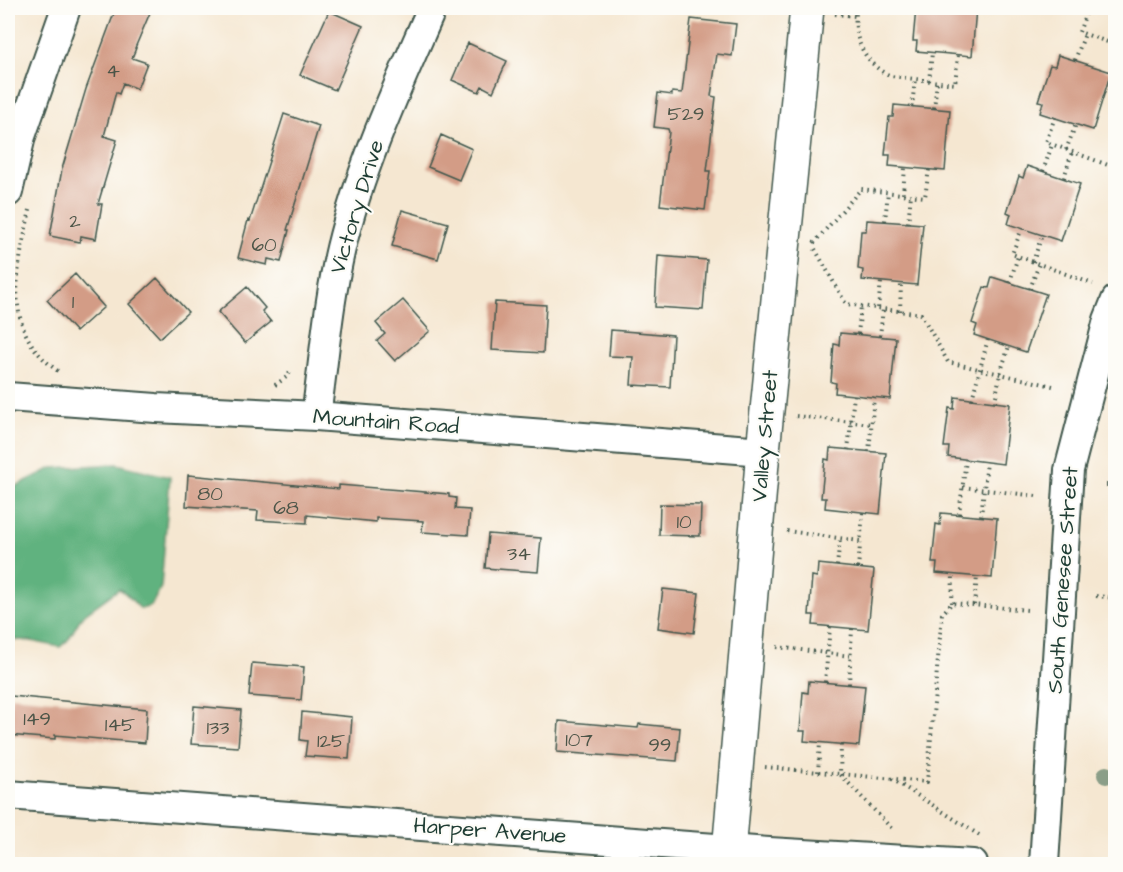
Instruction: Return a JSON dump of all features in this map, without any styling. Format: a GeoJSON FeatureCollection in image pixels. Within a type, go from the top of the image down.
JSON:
{"type":"FeatureCollection","features":[{"type":"Feature","properties":{"kind":"street"},"geometry":{"type":"LineString","coordinates":[[8,192],[14,134],[66,8]]}},
{"type":"Feature","properties":{"kind":"street","name":"Victory Drive"},"geometry":{"type":"LineString","coordinates":[[316,416],[328,314],[341,248],[359,185],[392,100],[432,8]]}},
{"type":"Feature","properties":{"kind":"street","name":"Valley Street"},"geometry":{"type":"LineString","coordinates":[[729,856],[763,451],[821,10]]}},
{"type":"Feature","properties":{"kind":"street","name":"South Genesee Street"},"geometry":{"type":"LineString","coordinates":[[1044,864],[1069,470],[1108,320],[1116,300]]}},
{"type":"Feature","properties":{"kind":"street","name":"Mountain Road"},"geometry":{"type":"LineString","coordinates":[[8,397],[156,408],[316,416],[763,451]]}},
{"type":"Feature","properties":{"kind":"street","name":"Harper Avenue"},"geometry":{"type":"LineString","coordinates":[[8,795],[729,856],[973,864]]}},
{"type":"Feature","properties":{"kind":"path"},"geometry":{"type":"LineString","coordinates":[[856,8],[855,29],[859,44],[874,66],[891,76],[955,84],[958,55]]}},
{"type":"Feature","properties":{"kind":"path"},"geometry":{"type":"LineString","coordinates":[[1088,8],[1079,32],[1116,45]]}},
{"type":"Feature","properties":{"kind":"path"},"geometry":{"type":"LineString","coordinates":[[821,10],[855,16]]}},
{"type":"Feature","properties":{"kind":"path"},"geometry":{"type":"LineString","coordinates":[[1075,60],[1085,34]]}},
{"type":"Feature","properties":{"kind":"path"},"geometry":{"type":"LineString","coordinates":[[929,81],[932,53]]}},
{"type":"Feature","properties":{"kind":"path"},"geometry":{"type":"LineString","coordinates":[[912,107],[915,79]]}},
{"type":"Feature","properties":{"kind":"path"},"geometry":{"type":"LineString","coordinates":[[934,108],[937,82]]}},
{"type":"Feature","properties":{"kind":"path"},"geometry":{"type":"LineString","coordinates":[[1055,117],[1046,142],[1116,168]]}},
{"type":"Feature","properties":{"kind":"path"},"geometry":{"type":"LineString","coordinates":[[1066,150],[1076,124]]}},
{"type":"Feature","properties":{"kind":"path"},"geometry":{"type":"LineString","coordinates":[[1043,171],[1052,145]]}},
{"type":"Feature","properties":{"kind":"path"},"geometry":{"type":"LineString","coordinates":[[1064,178],[1072,152]]}},
{"type":"Feature","properties":{"kind":"path"},"geometry":{"type":"LineString","coordinates":[[903,194],[905,167]]}},
{"type":"Feature","properties":{"kind":"path"},"geometry":{"type":"LineString","coordinates":[[929,169],[925,197],[861,189],[813,245],[846,304],[921,314],[948,362],[1057,387]]}},
{"type":"Feature","properties":{"kind":"path"},"geometry":{"type":"LineString","coordinates":[[885,221],[888,192]]}},
{"type":"Feature","properties":{"kind":"path"},"geometry":{"type":"LineString","coordinates":[[908,223],[911,195]]}},
{"type":"Feature","properties":{"kind":"path"},"geometry":{"type":"LineString","coordinates":[[30,209],[15,282],[18,318],[24,336],[44,362],[60,373]]}},
{"type":"Feature","properties":{"kind":"path"},"geometry":{"type":"LineString","coordinates":[[1022,228],[1012,254],[1093,284]]}},
{"type":"Feature","properties":{"kind":"path"},"geometry":{"type":"LineString","coordinates":[[1033,262],[1042,235]]}},
{"type":"Feature","properties":{"kind":"path"},"geometry":{"type":"LineString","coordinates":[[1010,282],[1018,256]]}},
{"type":"Feature","properties":{"kind":"path"},"geometry":{"type":"LineString","coordinates":[[1030,289],[1039,264]]}},
{"type":"Feature","properties":{"kind":"path"},"geometry":{"type":"LineString","coordinates":[[880,336],[881,282]]}},
{"type":"Feature","properties":{"kind":"path"},"geometry":{"type":"LineString","coordinates":[[900,311],[902,284]]}},
{"type":"Feature","properties":{"kind":"path"},"geometry":{"type":"LineString","coordinates":[[858,334],[861,306]]}},
{"type":"Feature","properties":{"kind":"path"},"geometry":{"type":"LineString","coordinates":[[972,399],[988,339]]}},
{"type":"Feature","properties":{"kind":"path"},"geometry":{"type":"LineString","coordinates":[[995,402],[1000,374],[1009,346]]}},
{"type":"Feature","properties":{"kind":"path"},"geometry":{"type":"LineString","coordinates":[[269,388],[288,376],[293,368]]}},
{"type":"Feature","properties":{"kind":"path"},"geometry":{"type":"LineString","coordinates":[[848,450],[854,395]]}},
{"type":"Feature","properties":{"kind":"path"},"geometry":{"type":"LineString","coordinates":[[869,452],[874,397]]}},
{"type":"Feature","properties":{"kind":"path"},"geometry":{"type":"LineString","coordinates":[[796,416],[872,424]]}},
{"type":"Feature","properties":{"kind":"path"},"geometry":{"type":"LineString","coordinates":[[959,514],[966,460]]}},
{"type":"Feature","properties":{"kind":"path"},"geometry":{"type":"LineString","coordinates":[[981,516],[987,462]]}},
{"type":"Feature","properties":{"kind":"path"},"geometry":{"type":"LineString","coordinates":[[1106,484],[1116,485]]}},
{"type":"Feature","properties":{"kind":"path"},"geometry":{"type":"LineString","coordinates":[[963,487],[1036,496]]}},
{"type":"Feature","properties":{"kind":"path"},"geometry":{"type":"LineString","coordinates":[[858,568],[863,512]]}},
{"type":"Feature","properties":{"kind":"path"},"geometry":{"type":"LineString","coordinates":[[785,531],[861,541]]}},
{"type":"Feature","properties":{"kind":"path"},"geometry":{"type":"LineString","coordinates":[[837,566],[840,538]]}},
{"type":"Feature","properties":{"kind":"path"},"geometry":{"type":"LineString","coordinates":[[763,766],[927,782],[942,614],[952,603],[953,575]]}},
{"type":"Feature","properties":{"kind":"path"},"geometry":{"type":"LineString","coordinates":[[974,605],[977,577]]}},
{"type":"Feature","properties":{"kind":"path"},"geometry":{"type":"LineString","coordinates":[[1096,596],[1116,598]]}},
{"type":"Feature","properties":{"kind":"path"},"geometry":{"type":"LineString","coordinates":[[952,603],[1027,610]]}},
{"type":"Feature","properties":{"kind":"path"},"geometry":{"type":"LineString","coordinates":[[825,682],[830,627]]}},
{"type":"Feature","properties":{"kind":"path"},"geometry":{"type":"LineString","coordinates":[[849,684],[852,629]]}},
{"type":"Feature","properties":{"kind":"path"},"geometry":{"type":"LineString","coordinates":[[774,647],[850,656]]}},
{"type":"Feature","properties":{"kind":"path"},"geometry":{"type":"LineString","coordinates":[[818,772],[820,743]]}},
{"type":"Feature","properties":{"kind":"path"},"geometry":{"type":"LineString","coordinates":[[842,745],[840,774],[898,835]]}},
{"type":"Feature","properties":{"kind":"path"},"geometry":{"type":"LineString","coordinates":[[891,778],[987,840]]}},
{"type":"Feature","properties":{"kind":"green space"},"geometry":{"type":"Polygon","coordinates":[[[117,464],[170,477],[161,587],[151,606],[141,609],[119,589],[82,616],[68,640],[60,647],[8,639],[8,490],[52,468],[117,464]]]}},
{"type":"Feature","properties":{"kind":"building"},"geometry":{"type":"Polygon","coordinates":[[[116,8],[152,8],[132,58],[147,63],[137,89],[123,83],[119,94],[116,92],[104,136],[117,140],[98,204],[102,204],[96,239],[81,236],[80,242],[50,236],[62,169],[86,89],[116,8]]]}},
{"type":"Feature","properties":{"kind":"building"},"geometry":{"type":"Polygon","coordinates":[[[916,8],[976,8],[972,56],[916,51],[917,41],[913,41],[916,8]]]}},
{"type":"Feature","properties":{"kind":"building"},"geometry":{"type":"Polygon","coordinates":[[[329,11],[363,26],[335,90],[300,75],[329,11]]]}},
{"type":"Feature","properties":{"kind":"building"},"geometry":{"type":"Polygon","coordinates":[[[691,19],[736,24],[732,56],[717,54],[711,96],[716,97],[705,210],[660,205],[669,132],[668,129],[654,127],[658,93],[672,95],[672,92],[682,93],[691,19]]]}},
{"type":"Feature","properties":{"kind":"building"},"geometry":{"type":"Polygon","coordinates":[[[468,43],[507,61],[493,92],[482,86],[479,92],[452,80],[468,43]]]}},
{"type":"Feature","properties":{"kind":"building"},"geometry":{"type":"Polygon","coordinates":[[[1058,55],[1111,72],[1093,130],[1040,113],[1043,102],[1038,101],[1050,65],[1055,66],[1058,55]]]}},
{"type":"Feature","properties":{"kind":"building"},"geometry":{"type":"Polygon","coordinates":[[[894,105],[950,110],[945,171],[889,166],[890,155],[885,155],[889,117],[893,117],[894,105]]]}},
{"type":"Feature","properties":{"kind":"building"},"geometry":{"type":"Polygon","coordinates":[[[284,114],[319,126],[287,230],[289,230],[281,262],[268,259],[267,265],[238,258],[248,220],[250,221],[284,114]]]}},
{"type":"Feature","properties":{"kind":"building"},"geometry":{"type":"Polygon","coordinates":[[[441,135],[472,149],[459,180],[428,167],[441,135]]]}},
{"type":"Feature","properties":{"kind":"building"},"geometry":{"type":"Polygon","coordinates":[[[1027,166],[1080,184],[1061,241],[1008,224],[1011,214],[1007,212],[1019,176],[1023,178],[1027,166]]]}},
{"type":"Feature","properties":{"kind":"building"},"geometry":{"type":"Polygon","coordinates":[[[402,210],[448,223],[438,259],[392,246],[402,210]]]}},
{"type":"Feature","properties":{"kind":"building"},"geometry":{"type":"Polygon","coordinates":[[[867,220],[923,224],[917,285],[862,280],[863,270],[858,269],[861,231],[866,231],[867,220]]]}},
{"type":"Feature","properties":{"kind":"building"},"geometry":{"type":"Polygon","coordinates":[[[658,256],[707,260],[703,310],[655,307],[658,256]]]}},
{"type":"Feature","properties":{"kind":"building"},"geometry":{"type":"Polygon","coordinates":[[[75,274],[104,307],[76,332],[47,300],[75,274]]]}},
{"type":"Feature","properties":{"kind":"building"},"geometry":{"type":"Polygon","coordinates":[[[992,277],[1046,294],[1026,352],[974,335],[977,325],[972,323],[984,287],[989,288],[992,277]]]}},
{"type":"Feature","properties":{"kind":"building"},"geometry":{"type":"Polygon","coordinates":[[[157,278],[188,312],[160,338],[129,304],[157,278]]]}},
{"type":"Feature","properties":{"kind":"building"},"geometry":{"type":"Polygon","coordinates":[[[247,287],[265,308],[262,311],[271,322],[245,343],[218,312],[247,287]]]}},
{"type":"Feature","properties":{"kind":"building"},"geometry":{"type":"Polygon","coordinates":[[[403,300],[430,331],[395,361],[377,341],[385,334],[376,323],[403,300]]]}},
{"type":"Feature","properties":{"kind":"building"},"geometry":{"type":"Polygon","coordinates":[[[495,302],[546,305],[543,353],[492,350],[495,302]]]}},
{"type":"Feature","properties":{"kind":"building"},"geometry":{"type":"Polygon","coordinates":[[[611,330],[673,335],[670,387],[631,385],[633,357],[609,356],[611,330]]]}},
{"type":"Feature","properties":{"kind":"building"},"geometry":{"type":"Polygon","coordinates":[[[840,333],[896,338],[890,399],[835,393],[836,383],[831,382],[834,344],[839,345],[840,333]]]}},
{"type":"Feature","properties":{"kind":"building"},"geometry":{"type":"Polygon","coordinates":[[[955,397],[1010,404],[1003,464],[948,457],[949,447],[944,447],[949,408],[954,409],[955,397]]]}},
{"type":"Feature","properties":{"kind":"building"},"geometry":{"type":"Polygon","coordinates":[[[830,448],[886,453],[880,514],[825,508],[826,498],[821,498],[825,459],[829,460],[830,448]]]}},
{"type":"Feature","properties":{"kind":"building"},"geometry":{"type":"Polygon","coordinates":[[[188,475],[339,489],[339,485],[449,494],[449,497],[456,498],[455,509],[470,510],[468,535],[422,532],[423,521],[376,518],[376,522],[307,515],[307,523],[257,520],[258,511],[186,506],[188,475]]]}},
{"type":"Feature","properties":{"kind":"building"},"geometry":{"type":"Polygon","coordinates":[[[660,504],[701,505],[700,536],[659,535],[660,504]]]}},
{"type":"Feature","properties":{"kind":"building"},"geometry":{"type":"Polygon","coordinates":[[[941,513],[997,518],[992,578],[936,573],[937,563],[932,563],[936,524],[940,525],[941,513]]]}},
{"type":"Feature","properties":{"kind":"building"},"geometry":{"type":"Polygon","coordinates":[[[488,534],[541,538],[538,572],[485,568],[488,534]]]}},
{"type":"Feature","properties":{"kind":"building"},"geometry":{"type":"Polygon","coordinates":[[[818,564],[874,570],[868,630],[813,625],[814,615],[809,615],[812,576],[817,577],[818,564]]]}},
{"type":"Feature","properties":{"kind":"building"},"geometry":{"type":"Polygon","coordinates":[[[663,589],[699,593],[694,633],[658,628],[663,589]]]}},
{"type":"Feature","properties":{"kind":"building"},"geometry":{"type":"Polygon","coordinates":[[[252,663],[304,667],[301,700],[249,696],[252,663]]]}},
{"type":"Feature","properties":{"kind":"building"},"geometry":{"type":"Polygon","coordinates":[[[809,681],[865,686],[859,746],[804,741],[805,731],[800,731],[803,692],[808,693],[809,681]]]}},
{"type":"Feature","properties":{"kind":"building"},"geometry":{"type":"Polygon","coordinates":[[[11,696],[147,709],[145,743],[55,735],[55,739],[8,735],[11,696]]]}},
{"type":"Feature","properties":{"kind":"building"},"geometry":{"type":"Polygon","coordinates":[[[194,706],[241,710],[238,747],[191,744],[194,706]]]}},
{"type":"Feature","properties":{"kind":"building"},"geometry":{"type":"Polygon","coordinates":[[[302,712],[352,717],[349,759],[305,756],[307,741],[300,740],[302,712]]]}},
{"type":"Feature","properties":{"kind":"building"},"geometry":{"type":"Polygon","coordinates":[[[559,721],[638,728],[639,724],[680,728],[677,761],[557,752],[559,721]]]}}]}
